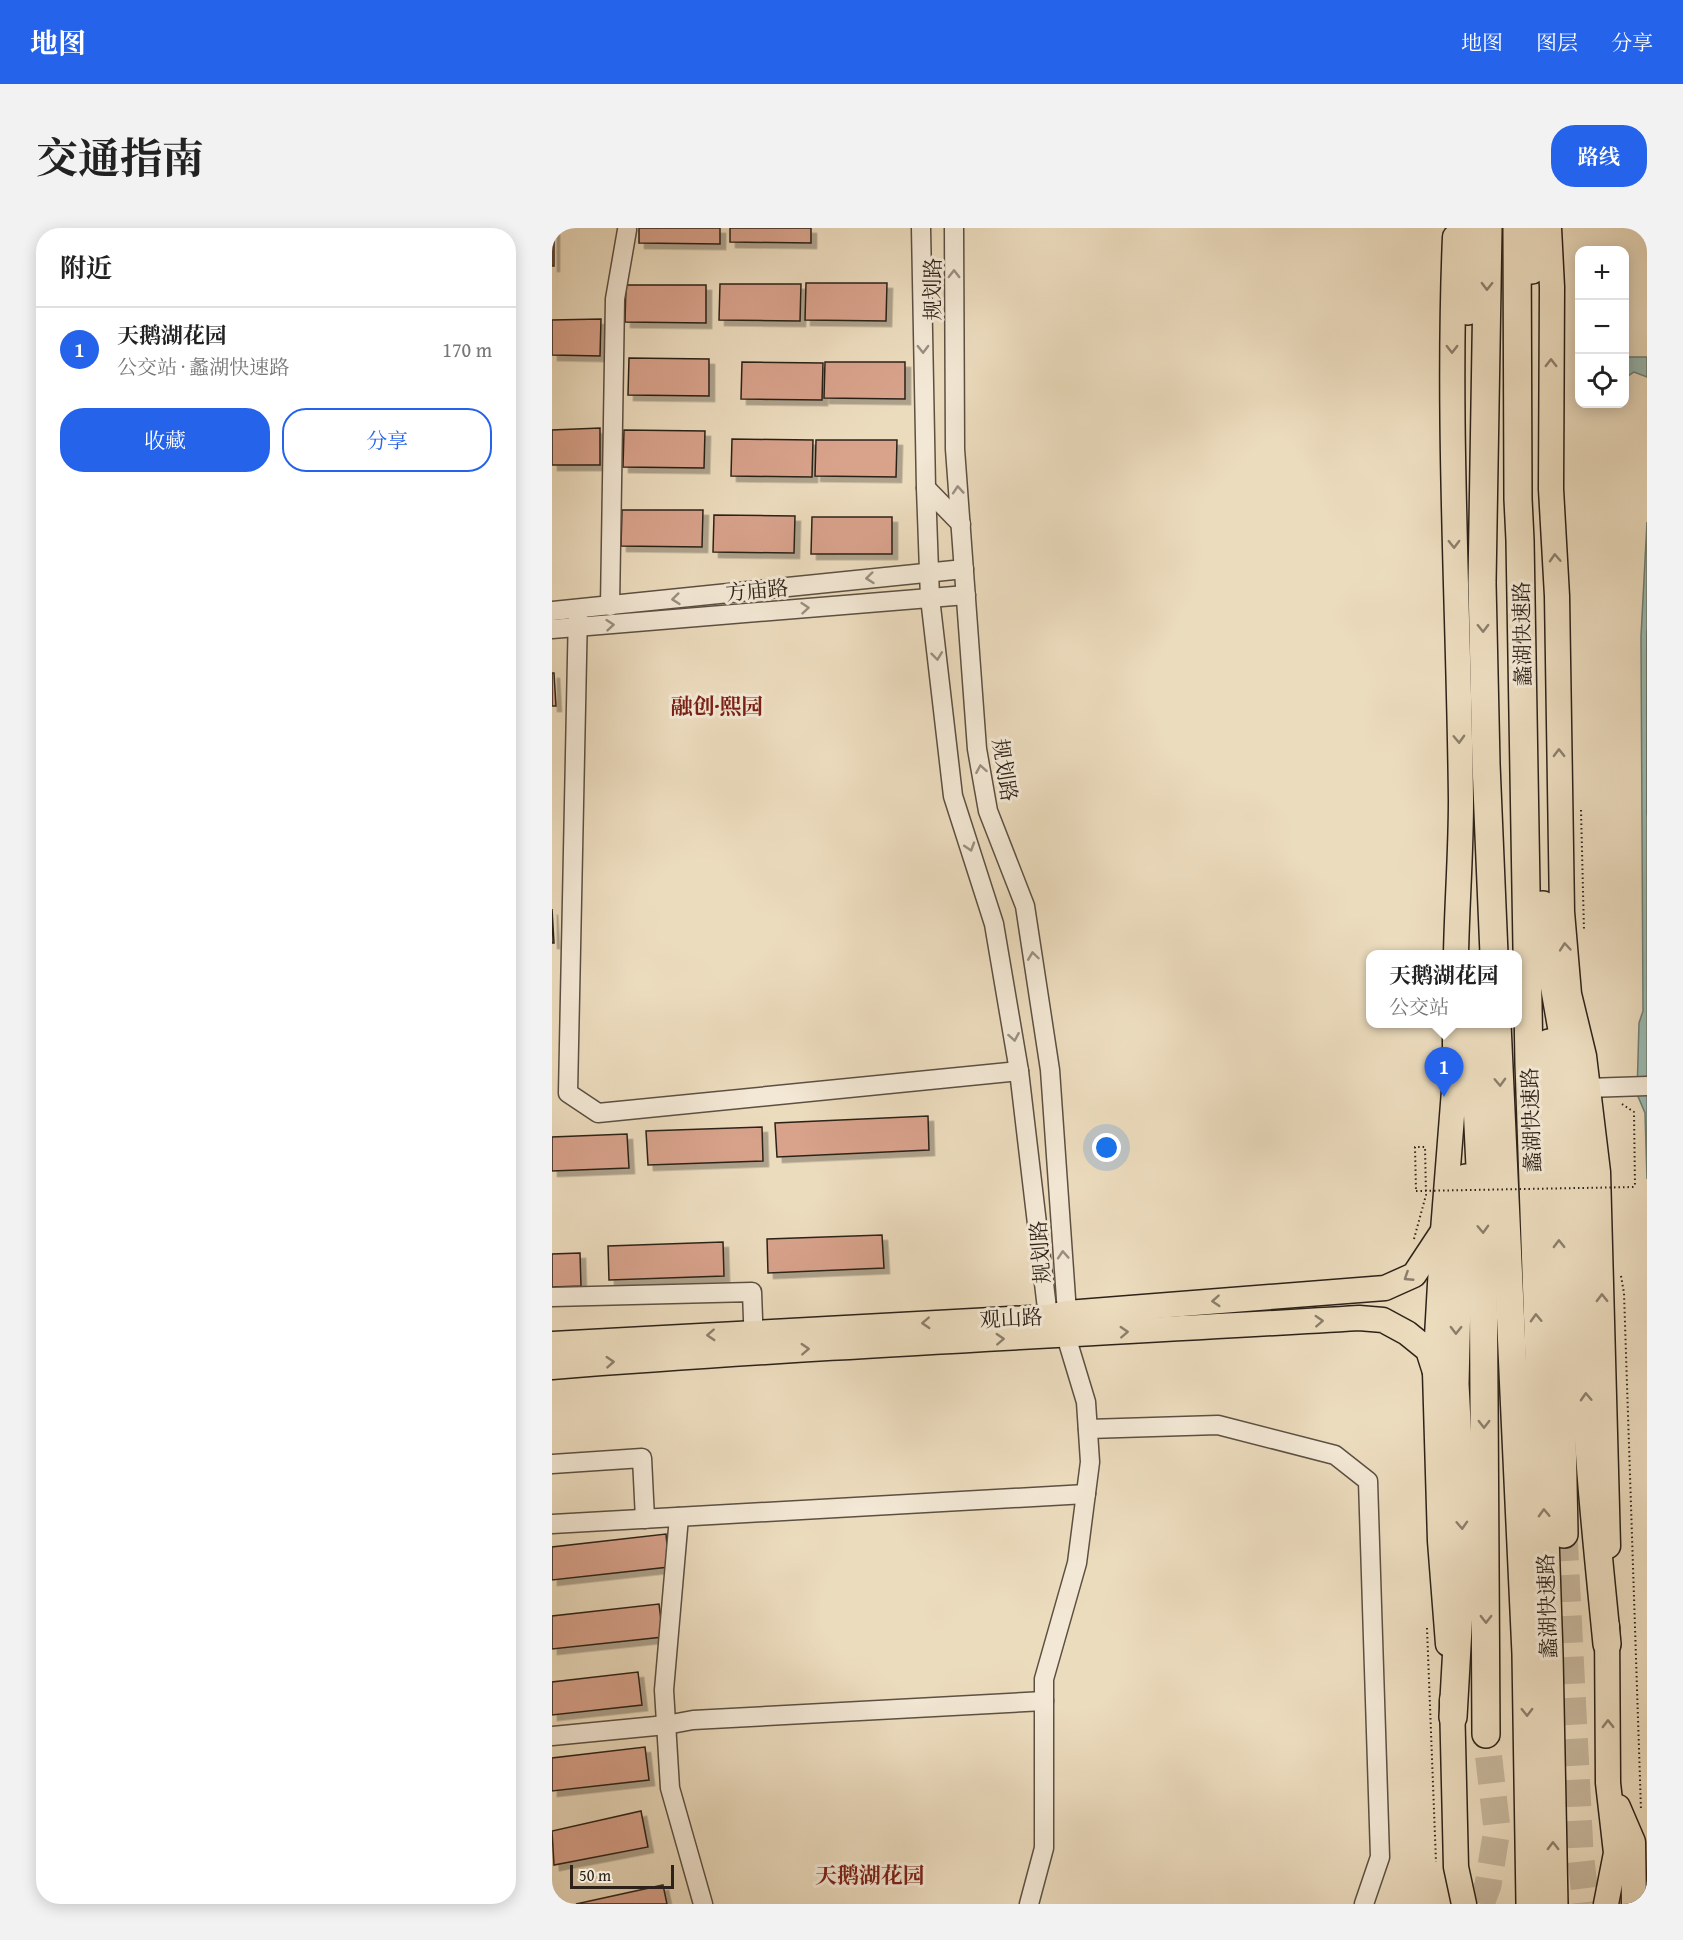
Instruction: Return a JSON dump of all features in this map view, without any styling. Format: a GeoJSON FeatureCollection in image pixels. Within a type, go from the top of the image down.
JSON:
{"type":"FeatureCollection","features":[{"type":"Feature","properties":{"kind":"highway"},"geometry":{"type":"LineString","coordinates":[[1466,228],[1470,394],[1482,583]]}},
{"type":"Feature","properties":{"kind":"highway","name":"蠡湖快速路"},"geometry":{"type":"LineString","coordinates":[[1488,228],[1482,583],[1486,764],[1494,950]]}},
{"type":"Feature","properties":{"kind":"highway","name":"蠡湖快速路"},"geometry":{"type":"LineString","coordinates":[[1517,228],[1518,499],[1538,1654],[1530,1904]]}},
{"type":"Feature","properties":{"kind":"highway"},"geometry":{"type":"LineString","coordinates":[[1518,499],[1537,228]]}},
{"type":"Feature","properties":{"kind":"highway"},"geometry":{"type":"LineString","coordinates":[[1520,540],[1532,632],[1546,998],[1557,1172],[1564,1534]]}},
{"type":"Feature","properties":{"kind":"highway"},"geometry":{"type":"LineString","coordinates":[[1478,950],[1486,764]]}},
{"type":"Feature","properties":{"kind":"highway"},"geometry":{"type":"LineString","coordinates":[[1544,930],[1571,1084],[1581,1165],[1584,1340],[1589,1451],[1607,1644]]}},
{"type":"Feature","properties":{"kind":"highway"},"geometry":{"type":"LineString","coordinates":[[1453,1717],[1463,1539],[1455,1384],[1457,1300],[1476,1028]]}},
{"type":"Feature","properties":{"kind":"highway","name":"蠡湖快速路"},"geometry":{"type":"LineString","coordinates":[[1497,1028],[1554,1904]]}},
{"type":"Feature","properties":{"kind":"highway"},"geometry":{"type":"LineString","coordinates":[[1475,1063],[1483,1229],[1486,1734]]}},
{"type":"Feature","properties":{"kind":"main road"},"geometry":{"type":"LineString","coordinates":[[1455,228],[1452,394],[1461,802],[1456,950]]}},
{"type":"Feature","properties":{"kind":"main road"},"geometry":{"type":"LineString","coordinates":[[1549,228],[1552,287],[1551,489],[1557,596],[1562,912],[1569,994],[1584,1056],[1600,1205],[1608,1519],[1608,1783],[1616,1853],[1606,1904]]}},
{"type":"Feature","properties":{"kind":"main road"},"geometry":{"type":"LineString","coordinates":[[1455,1028],[1455,1078],[1435,1372],[1440,1541],[1453,1717],[1456,1867],[1464,1904]]}},
{"type":"Feature","properties":{"kind":"main road","name":"观山路"},"geometry":{"type":"LineString","coordinates":[[552,1366],[754,1342],[1060,1322],[1385,1288],[1413,1275],[1443,1231]]}},
{"type":"Feature","properties":{"kind":"main road","name":"观山路"},"geometry":{"type":"LineString","coordinates":[[1060,1322],[1359,1318],[1383,1320],[1407,1333],[1428,1350],[1435,1372]]}},
{"type":"Feature","properties":{"kind":"main road","name":"观山路"},"geometry":{"type":"LineString","coordinates":[[552,1344],[754,1342]]}},
{"type":"Feature","properties":{"kind":"main road"},"geometry":{"type":"LineString","coordinates":[[1608,1783],[1633,1842],[1634,1904]]}},
{"type":"Feature","properties":{"kind":"street","name":"规划路"},"geometry":{"type":"LineString","coordinates":[[921,228],[928,572],[953,796],[994,924],[1060,1322]]}},
{"type":"Feature","properties":{"kind":"street","name":"规划路"},"geometry":{"type":"LineString","coordinates":[[954,228],[955,449],[977,749],[988,810],[1025,906],[1050,1070],[1060,1322]]}},
{"type":"Feature","properties":{"kind":"street"},"geometry":{"type":"LineString","coordinates":[[610,606],[615,299],[627,230]]}},
{"type":"Feature","properties":{"kind":"street"},"geometry":{"type":"LineString","coordinates":[[926,488],[961,524]]}},
{"type":"Feature","properties":{"kind":"street","name":"方庙路"},"geometry":{"type":"LineString","coordinates":[[552,629],[610,606],[964,569]]}},
{"type":"Feature","properties":{"kind":"street","name":"方庙路"},"geometry":{"type":"LineString","coordinates":[[552,611],[578,619],[966,595]]}},
{"type":"Feature","properties":{"kind":"street"},"geometry":{"type":"LineString","coordinates":[[578,619],[568,1093],[598,1113],[1019,1071]]}},
{"type":"Feature","properties":{"kind":"street"},"geometry":{"type":"LineString","coordinates":[[1587,1088],[1639,1086]]}},
{"type":"Feature","properties":{"kind":"street"},"geometry":{"type":"LineString","coordinates":[[552,1297],[752,1292],[754,1342]]}},
{"type":"Feature","properties":{"kind":"street"},"geometry":{"type":"LineString","coordinates":[[1029,1904],[1044,1848],[1044,1679],[1077,1563],[1090,1462],[1086,1402],[1060,1322]]}},
{"type":"Feature","properties":{"kind":"street"},"geometry":{"type":"LineString","coordinates":[[1088,1429],[1218,1425],[1335,1455],[1368,1481],[1380,1857],[1364,1904]]}},
{"type":"Feature","properties":{"kind":"street"},"geometry":{"type":"LineString","coordinates":[[552,1464],[642,1458],[645,1519]]}},
{"type":"Feature","properties":{"kind":"street"},"geometry":{"type":"LineString","coordinates":[[552,1524],[1086,1494]]}},
{"type":"Feature","properties":{"kind":"street"},"geometry":{"type":"LineString","coordinates":[[679,1517],[664,1690],[666,1725],[670,1788],[702,1904]]}},
{"type":"Feature","properties":{"kind":"street"},"geometry":{"type":"LineString","coordinates":[[552,1736],[666,1725],[693,1720],[1044,1701]]}},
{"type":"Feature","properties":{"kind":"path"},"geometry":{"type":"LineString","coordinates":[[1426,1195],[1425,1147],[1415,1147],[1416,1191],[1635,1187],[1634,1112]]}},
{"type":"Feature","properties":{"kind":"path"},"geometry":{"type":"LineString","coordinates":[[1620,1272],[1624,1293],[1642,1808],[1633,1842]]}},
{"type":"Feature","properties":{"kind":"water"},"geometry":{"type":"Polygon","coordinates":[[[1629,357],[1647,357],[1647,377],[1634,372],[1629,375],[1629,357]]]}},
{"type":"Feature","properties":{"kind":"water"},"geometry":{"type":"Polygon","coordinates":[[[1647,522],[1647,1179],[1645,1113],[1637,1094],[1639,1023],[1643,1011],[1641,637],[1647,522]]]}},
{"type":"Feature","properties":{"kind":"building"},"geometry":{"type":"Polygon","coordinates":[[[639,228],[720,228],[720,244],[639,243],[639,228]]]}},
{"type":"Feature","properties":{"kind":"building"},"geometry":{"type":"Polygon","coordinates":[[[730,228],[811,228],[811,243],[730,242],[730,228]]]}},
{"type":"Feature","properties":{"kind":"building"},"geometry":{"type":"Polygon","coordinates":[[[552,229],[554,229],[554,266],[552,266],[552,229]]]}},
{"type":"Feature","properties":{"kind":"building"},"geometry":{"type":"Polygon","coordinates":[[[806,283],[887,283],[886,321],[805,320],[806,283]]]}},
{"type":"Feature","properties":{"kind":"building"},"geometry":{"type":"Polygon","coordinates":[[[720,284],[801,284],[800,321],[719,320],[720,284]]]}},
{"type":"Feature","properties":{"kind":"building"},"geometry":{"type":"Polygon","coordinates":[[[626,285],[706,285],[706,323],[625,322],[626,285]]]}},
{"type":"Feature","properties":{"kind":"building"},"geometry":{"type":"Polygon","coordinates":[[[601,319],[600,356],[552,355],[552,320],[601,319]]]}},
{"type":"Feature","properties":{"kind":"building"},"geometry":{"type":"Polygon","coordinates":[[[629,358],[709,359],[709,396],[628,395],[629,358]]]}},
{"type":"Feature","properties":{"kind":"building"},"geometry":{"type":"Polygon","coordinates":[[[742,362],[823,363],[822,400],[741,399],[742,362]]]}},
{"type":"Feature","properties":{"kind":"building"},"geometry":{"type":"Polygon","coordinates":[[[825,362],[905,362],[905,399],[824,398],[825,362]]]}},
{"type":"Feature","properties":{"kind":"building"},"geometry":{"type":"Polygon","coordinates":[[[600,428],[600,465],[552,465],[552,430],[600,428]]]}},
{"type":"Feature","properties":{"kind":"building"},"geometry":{"type":"Polygon","coordinates":[[[624,430],[705,431],[704,468],[623,467],[624,430]]]}},
{"type":"Feature","properties":{"kind":"building"},"geometry":{"type":"Polygon","coordinates":[[[732,439],[813,440],[812,477],[731,476],[732,439]]]}},
{"type":"Feature","properties":{"kind":"building"},"geometry":{"type":"Polygon","coordinates":[[[816,440],[897,440],[896,477],[815,476],[816,440]]]}},
{"type":"Feature","properties":{"kind":"building"},"geometry":{"type":"Polygon","coordinates":[[[622,510],[703,510],[702,547],[621,546],[622,510]]]}},
{"type":"Feature","properties":{"kind":"building"},"geometry":{"type":"Polygon","coordinates":[[[714,515],[795,516],[794,553],[713,552],[714,515]]]}},
{"type":"Feature","properties":{"kind":"building"},"geometry":{"type":"Polygon","coordinates":[[[812,517],[892,517],[892,554],[811,554],[812,517]]]}},
{"type":"Feature","properties":{"kind":"building"},"geometry":{"type":"Polygon","coordinates":[[[552,673],[554,673],[556,706],[552,706],[552,673]]]}},
{"type":"Feature","properties":{"kind":"building"},"geometry":{"type":"Polygon","coordinates":[[[552,909],[554,943],[552,943],[552,909]]]}},
{"type":"Feature","properties":{"kind":"building"},"geometry":{"type":"Polygon","coordinates":[[[928,1116],[929,1150],[777,1157],[775,1123],[928,1116]]]}},
{"type":"Feature","properties":{"kind":"building"},"geometry":{"type":"Polygon","coordinates":[[[762,1127],[763,1161],[648,1165],[646,1131],[762,1127]]]}},
{"type":"Feature","properties":{"kind":"building"},"geometry":{"type":"Polygon","coordinates":[[[627,1134],[629,1168],[552,1171],[552,1137],[627,1134]]]}},
{"type":"Feature","properties":{"kind":"building"},"geometry":{"type":"Polygon","coordinates":[[[882,1235],[884,1268],[768,1273],[767,1239],[882,1235]]]}},
{"type":"Feature","properties":{"kind":"building"},"geometry":{"type":"Polygon","coordinates":[[[723,1242],[724,1276],[609,1280],[608,1246],[723,1242]]]}},
{"type":"Feature","properties":{"kind":"building"},"geometry":{"type":"Polygon","coordinates":[[[580,1253],[581,1286],[552,1287],[552,1254],[580,1253]]]}},
{"type":"Feature","properties":{"kind":"building"},"geometry":{"type":"Polygon","coordinates":[[[666,1534],[669,1567],[552,1580],[552,1547],[666,1534]]]}},
{"type":"Feature","properties":{"kind":"building"},"geometry":{"type":"Polygon","coordinates":[[[659,1604],[663,1637],[552,1649],[552,1616],[659,1604]]]}},
{"type":"Feature","properties":{"kind":"building"},"geometry":{"type":"Polygon","coordinates":[[[638,1672],[642,1705],[552,1715],[552,1682],[638,1672]]]}},
{"type":"Feature","properties":{"kind":"building"},"geometry":{"type":"Polygon","coordinates":[[[645,1747],[649,1780],[552,1791],[552,1758],[645,1747]]]}},
{"type":"Feature","properties":{"kind":"building"},"geometry":{"type":"Polygon","coordinates":[[[641,1811],[648,1847],[554,1865],[552,1831],[641,1811]]]}},
{"type":"Feature","properties":{"kind":"building"},"geometry":{"type":"Polygon","coordinates":[[[663,1885],[667,1904],[576,1904],[663,1885]]]}},
{"type":"Feature","properties":{"kind":"tunnel"},"geometry":{"type":"LineString","coordinates":[[1564,1534],[1580,1851],[1586,1904]]}},
{"type":"Feature","properties":{"kind":"tunnel"},"geometry":{"type":"LineString","coordinates":[[1481,1904],[1488,1885],[1497,1829],[1486,1734]]}},
{"type":"Feature","properties":{"kind":"place","name":"天鹅湖花园"},"geometry":{"type":"Point","coordinates":[1444,1097]}},
{"type":"Feature","properties":{"kind":"district","name":"融创·熙园"},"geometry":{"type":"Point","coordinates":[717,706]}},
{"type":"Feature","properties":{"kind":"district","name":"天鹅湖花园"},"geometry":{"type":"Point","coordinates":[870,1875]}}]}
